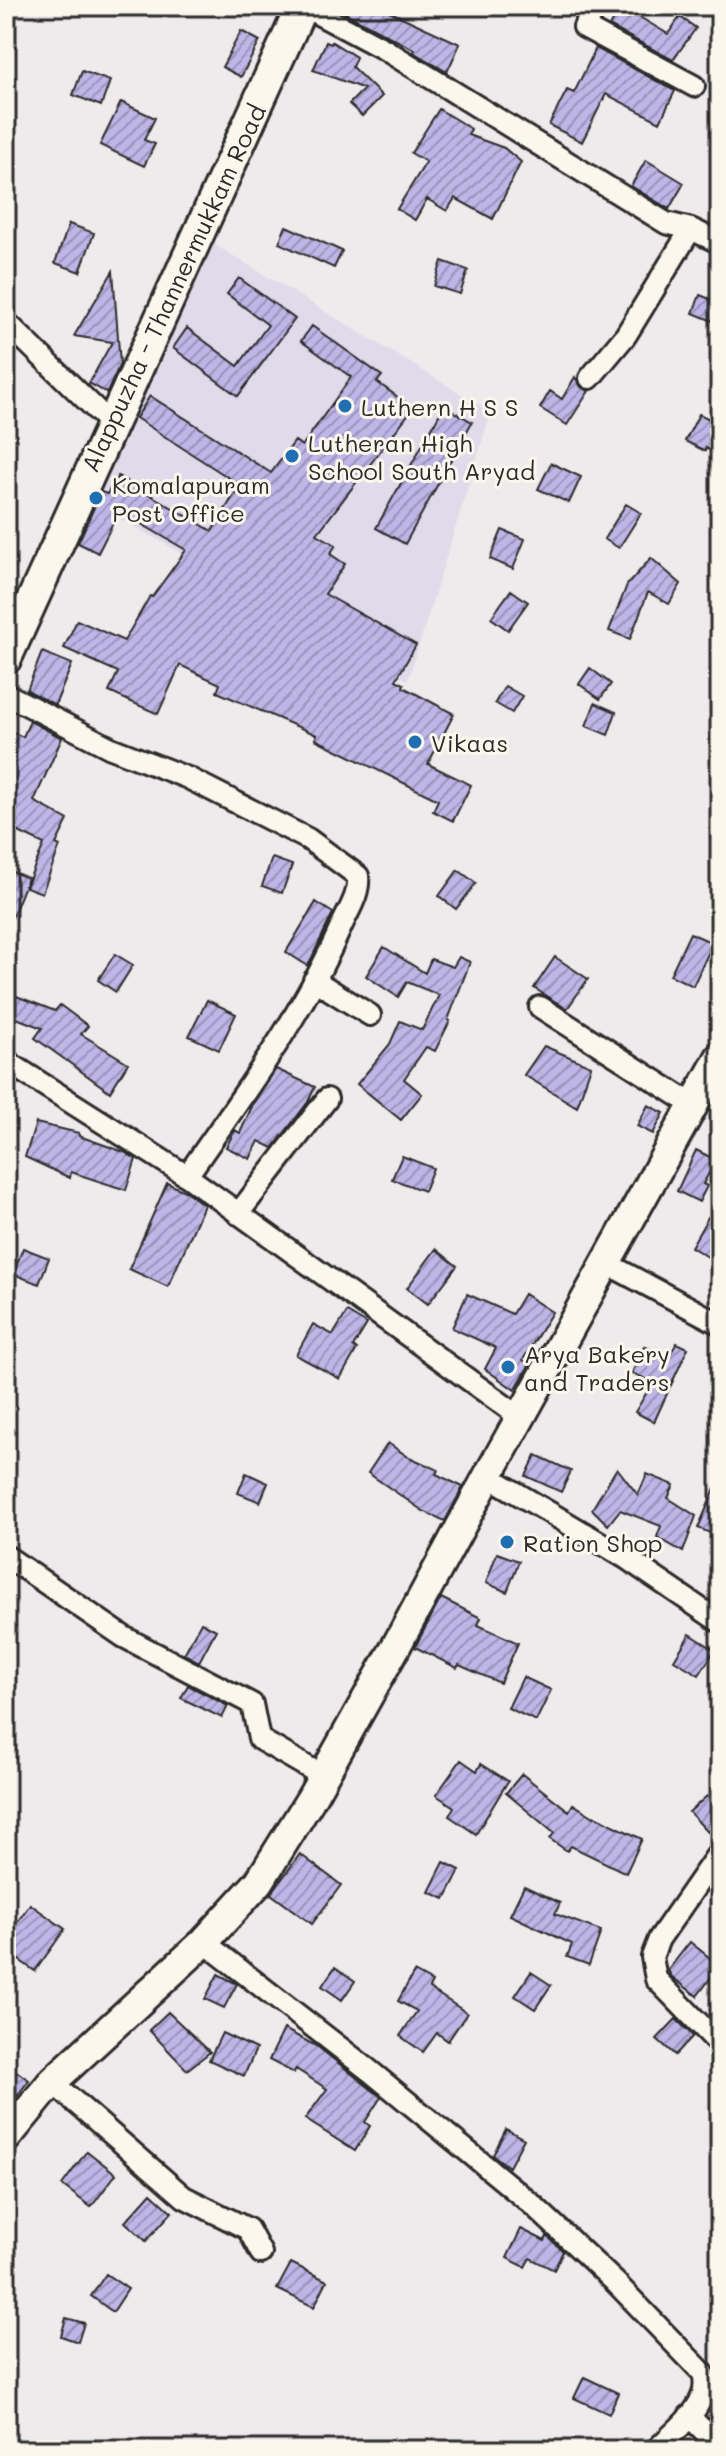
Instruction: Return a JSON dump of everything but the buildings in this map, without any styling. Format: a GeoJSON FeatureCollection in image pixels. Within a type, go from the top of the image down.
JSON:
{"type":"FeatureCollection","features":[{"type":"Feature","properties":{"kind":"main road","name":"Alappuzha - Thannermukkam Road"},"geometry":{"type":"LineString","coordinates":[[6,658],[302,6]]}},
{"type":"Feature","properties":{"kind":"main road"},"geometry":{"type":"LineString","coordinates":[[6,2138],[52,2082],[204,1942],[259,1882],[323,1776],[720,1057]]}},
{"type":"Feature","properties":{"kind":"street"},"geometry":{"type":"LineString","coordinates":[[302,6],[384,49],[666,223],[691,229],[720,243]]}},
{"type":"Feature","properties":{"kind":"street"},"geometry":{"type":"LineString","coordinates":[[596,6],[584,27],[694,86]]}},
{"type":"Feature","properties":{"kind":"street"},"geometry":{"type":"LineString","coordinates":[[590,378],[626,335],[691,229]]}},
{"type":"Feature","properties":{"kind":"street"},"geometry":{"type":"LineString","coordinates":[[6,322],[111,424]]}},
{"type":"Feature","properties":{"kind":"street"},"geometry":{"type":"LineString","coordinates":[[6,694],[111,748],[188,778],[308,839],[358,876],[354,900],[328,956],[264,1065],[187,1176]]}},
{"type":"Feature","properties":{"kind":"street"},"geometry":{"type":"LineString","coordinates":[[314,980],[370,1015]]}},
{"type":"Feature","properties":{"kind":"street"},"geometry":{"type":"LineString","coordinates":[[540,1007],[693,1105]]}},
{"type":"Feature","properties":{"kind":"street"},"geometry":{"type":"LineString","coordinates":[[6,1061],[187,1176],[520,1417]]}},
{"type":"Feature","properties":{"kind":"street"},"geometry":{"type":"LineString","coordinates":[[238,1214],[327,1099]]}},
{"type":"Feature","properties":{"kind":"street"},"geometry":{"type":"LineString","coordinates":[[606,1263],[720,1324]]}},
{"type":"Feature","properties":{"kind":"street"},"geometry":{"type":"LineString","coordinates":[[488,1476],[626,1558],[720,1622]]}},
{"type":"Feature","properties":{"kind":"street"},"geometry":{"type":"LineString","coordinates":[[6,1556],[124,1637],[252,1704],[259,1739],[323,1776]]}},
{"type":"Feature","properties":{"kind":"street"},"geometry":{"type":"LineString","coordinates":[[720,1852],[659,1939],[652,1957],[656,1979],[720,2045]]}},
{"type":"Feature","properties":{"kind":"street"},"geometry":{"type":"LineString","coordinates":[[204,1942],[370,2071],[534,2206],[615,2282],[703,2373],[707,2385],[699,2405],[656,2450]]}},
{"type":"Feature","properties":{"kind":"street"},"geometry":{"type":"LineString","coordinates":[[52,2082],[184,2197],[248,2229],[261,2253]]}},
{"type":"Feature","properties":{"kind":"street"},"geometry":{"type":"LineString","coordinates":[[689,2416],[720,2447]]}},
{"type":"Feature","properties":{"kind":"shaded area","name":"Lutheran High School South Aryad"},"geometry":{"type":"Polygon","coordinates":[[[207,240],[491,412],[408,680],[86,500],[207,240]]]}},
{"type":"Feature","properties":{"kind":"place","name":"Luthern H S S"},"geometry":{"type":"Point","coordinates":[345,406]}},
{"type":"Feature","properties":{"kind":"place","name":"Lutheran High School South Aryad"},"geometry":{"type":"Point","coordinates":[292,456]}},
{"type":"Feature","properties":{"kind":"place","name":"Komalapuram Post Office"},"geometry":{"type":"Point","coordinates":[96,498]}},
{"type":"Feature","properties":{"kind":"place","name":"Vikaas"},"geometry":{"type":"Point","coordinates":[415,742]}},
{"type":"Feature","properties":{"kind":"place","name":"Arya Bakery and Traders"},"geometry":{"type":"Point","coordinates":[508,1367]}},
{"type":"Feature","properties":{"kind":"place","name":"Ration Shop"},"geometry":{"type":"Point","coordinates":[507,1542]}}]}
